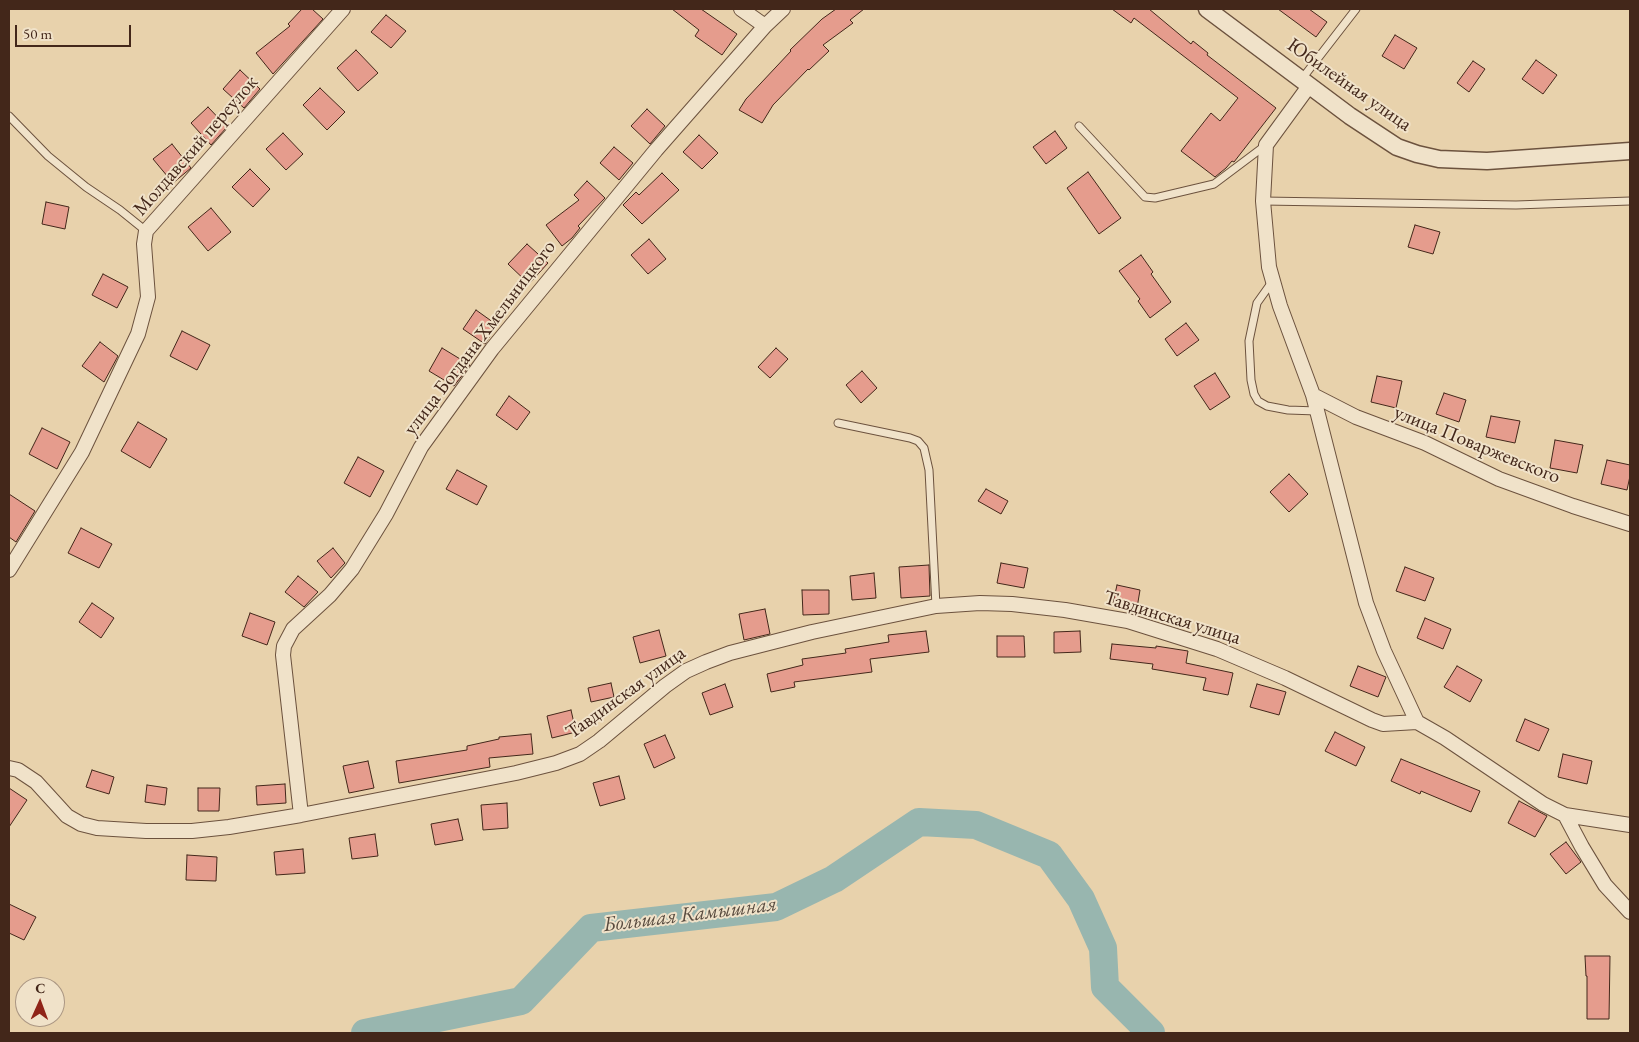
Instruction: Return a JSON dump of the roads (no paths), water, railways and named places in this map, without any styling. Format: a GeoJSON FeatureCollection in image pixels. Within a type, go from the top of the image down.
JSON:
{"type":"FeatureCollection","features":[{"type":"Feature","properties":{"kind":"street","name":"Молдавский переулок"},"geometry":{"type":"LineString","coordinates":[[9,570],[82,452],[138,334],[148,297],[144,244],[146,231],[343,9]]}},
{"type":"Feature","properties":{"kind":"street"},"geometry":{"type":"LineString","coordinates":[[742,9],[765,26]]}},
{"type":"Feature","properties":{"kind":"street","name":"улица Богдана Хмельницкого"},"geometry":{"type":"LineString","coordinates":[[302,815],[283,655],[284,646],[292,629],[330,595],[352,569],[386,514],[421,447],[492,349],[656,150],[765,26],[783,9]]}},
{"type":"Feature","properties":{"kind":"street","name":"Юбилейная улица"},"geometry":{"type":"LineString","coordinates":[[1208,9],[1372,131],[1397,147],[1417,154],[1439,159],[1487,161],[1630,151]]}},
{"type":"Feature","properties":{"kind":"street"},"geometry":{"type":"LineString","coordinates":[[1305,83],[1266,145],[1263,201],[1265,242],[1280,306],[1313,395],[1366,603],[1384,652],[1418,722],[1543,804],[1566,815],[1630,825]]}},
{"type":"Feature","properties":{"kind":"street","name":"улица Поваржевского"},"geometry":{"type":"LineString","coordinates":[[1313,395],[1356,417],[1425,443],[1499,479],[1630,524]]}},
{"type":"Feature","properties":{"kind":"street","name":"Тавдинская улица"},"geometry":{"type":"LineString","coordinates":[[9,768],[18,770],[36,782],[67,816],[81,824],[97,828],[146,831],[192,830],[229,827],[302,815],[516,773],[556,763],[580,754],[599,741],[665,686],[686,672],[730,653],[812,632],[936,606],[980,603],[1012,604],[1065,610],[1128,621],[1217,649],[1285,678],[1382,724],[1418,722]]}},
{"type":"Feature","properties":{"kind":"street"},"geometry":{"type":"LineString","coordinates":[[1566,815],[1582,847],[1605,885],[1630,912]]}},
{"type":"Feature","properties":{"kind":"lane"},"geometry":{"type":"LineString","coordinates":[[1305,83],[1356,9]]}},
{"type":"Feature","properties":{"kind":"lane"},"geometry":{"type":"LineString","coordinates":[[9,116],[48,156],[86,187],[120,210],[146,231]]}},
{"type":"Feature","properties":{"kind":"lane"},"geometry":{"type":"LineString","coordinates":[[1079,126],[1146,197],[1155,198],[1214,184],[1266,145]]}},
{"type":"Feature","properties":{"kind":"lane"},"geometry":{"type":"LineString","coordinates":[[1263,201],[1516,205],[1630,201]]}},
{"type":"Feature","properties":{"kind":"lane"},"geometry":{"type":"LineString","coordinates":[[1273,282],[1257,303],[1249,340],[1251,380],[1254,394],[1258,401],[1267,406],[1317,412]]}},
{"type":"Feature","properties":{"kind":"lane"},"geometry":{"type":"LineString","coordinates":[[838,423],[910,438],[918,441],[924,448],[929,470],[936,606]]}},
{"type":"Feature","properties":{"kind":"waterway","name":"Большая Камышная"},"geometry":{"type":"LineString","coordinates":[[365,1033],[521,1001],[591,928],[776,907],[834,879],[919,822],[976,825],[1049,855],[1081,899],[1103,948],[1105,987],[1151,1033]]}}]}
